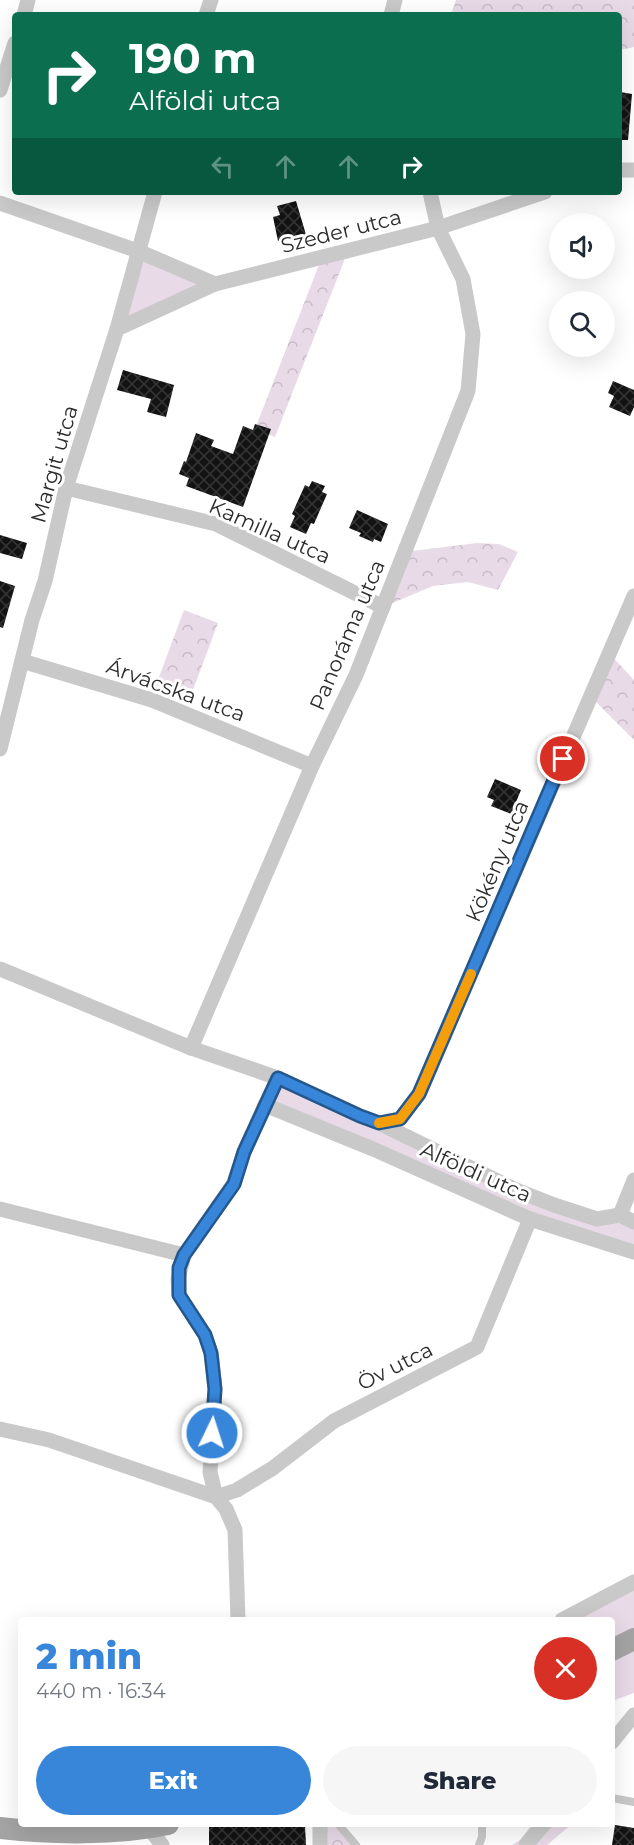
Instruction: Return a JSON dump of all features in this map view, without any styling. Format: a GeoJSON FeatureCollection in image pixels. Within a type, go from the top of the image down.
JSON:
{"type":"FeatureCollection","features":[{"type":"Feature","properties":{"kind":"main road"},"geometry":{"type":"LineString","coordinates":[[615,1648],[634,1639]]}},
{"type":"Feature","properties":{"kind":"main road"},"geometry":{"type":"LineString","coordinates":[[0,1828],[80,1832],[160,1832]]}},
{"type":"Feature","properties":{"kind":"street"},"geometry":{"type":"LineString","coordinates":[[0,90],[12,52]]}},
{"type":"Feature","properties":{"kind":"street","name":"Margit utca"},"geometry":{"type":"LineString","coordinates":[[0,750],[45,581],[66,488],[117,329],[154,195]]}},
{"type":"Feature","properties":{"kind":"street","name":"Panoráma utca"},"geometry":{"type":"LineString","coordinates":[[191,1048],[312,766],[356,675],[468,391],[473,334],[463,279],[438,228],[430,195]]}},
{"type":"Feature","properties":{"kind":"street","name":"Szeder utca"},"geometry":{"type":"LineString","coordinates":[[117,329],[215,284],[438,228],[536,195]]}},
{"type":"Feature","properties":{"kind":"street"},"geometry":{"type":"LineString","coordinates":[[0,203],[138,251],[215,284]]}},
{"type":"Feature","properties":{"kind":"street","name":"Kamilla utca"},"geometry":{"type":"LineString","coordinates":[[66,488],[216,524],[383,607]]}},
{"type":"Feature","properties":{"kind":"street","name":"Kökény utca"},"geometry":{"type":"LineString","coordinates":[[379,1123],[400,1119],[419,1094],[634,596]]}},
{"type":"Feature","properties":{"kind":"street","name":"Árvácska utca"},"geometry":{"type":"LineString","coordinates":[[22,661],[152,700],[312,766]]}},
{"type":"Feature","properties":{"kind":"street","name":"Alföldi utca"},"geometry":{"type":"LineString","coordinates":[[0,969],[191,1048],[278,1078],[379,1123],[516,1190],[597,1219],[620,1215]]}},
{"type":"Feature","properties":{"kind":"street"},"geometry":{"type":"LineString","coordinates":[[238,1617],[235,1530],[226,1509],[216,1497],[210,1472],[215,1389],[211,1353],[205,1335],[179,1295],[178,1279],[184,1255],[234,1184],[244,1152],[278,1078]]}},
{"type":"Feature","properties":{"kind":"street","name":"Alföldi utca"},"geometry":{"type":"LineString","coordinates":[[265,1105],[373,1149],[530,1219],[634,1252]]}},
{"type":"Feature","properties":{"kind":"street"},"geometry":{"type":"LineString","coordinates":[[634,1180],[620,1215],[634,1222]]}},
{"type":"Feature","properties":{"kind":"street"},"geometry":{"type":"LineString","coordinates":[[0,1209],[184,1255]]}},
{"type":"Feature","properties":{"kind":"street","name":"Öv utca"},"geometry":{"type":"LineString","coordinates":[[216,1497],[237,1490],[273,1468],[334,1421],[477,1347],[530,1219]]}},
{"type":"Feature","properties":{"kind":"street"},"geometry":{"type":"LineString","coordinates":[[0,1429],[49,1440],[216,1497]]}},
{"type":"Feature","properties":{"kind":"street"},"geometry":{"type":"LineString","coordinates":[[568,1617],[634,1582]]}},
{"type":"Feature","properties":{"kind":"street"},"geometry":{"type":"LineString","coordinates":[[615,1738],[634,1715]]}},
{"type":"Feature","properties":{"kind":"street"},"geometry":{"type":"LineString","coordinates":[[320,1827],[320,1845]]}},
{"type":"Feature","properties":{"kind":"street"},"geometry":{"type":"LineString","coordinates":[[526,1845],[541,1827]]}},
{"type":"Feature","properties":{"kind":"lane"},"geometry":{"type":"LineString","coordinates":[[615,1799],[634,1802]]}},
{"type":"Feature","properties":{"kind":"lane"},"geometry":{"type":"LineString","coordinates":[[341,1827],[356,1845]]}},
{"type":"Feature","properties":{"kind":"lane"},"geometry":{"type":"LineString","coordinates":[[479,1845],[482,1827]]}},
{"type":"Feature","properties":{"kind":"green space"},"geometry":{"type":"Polygon","coordinates":[[[456,0],[634,0],[634,47],[622,50],[622,12],[452,12],[456,0]]]}},
{"type":"Feature","properties":{"kind":"green space"},"geometry":{"type":"Polygon","coordinates":[[[138,251],[215,284],[117,329],[138,251]]]}},
{"type":"Feature","properties":{"kind":"green space"},"geometry":{"type":"Polygon","coordinates":[[[348,251],[275,437],[255,429],[322,257],[348,251]]]}},
{"type":"Feature","properties":{"kind":"green space"},"geometry":{"type":"Polygon","coordinates":[[[477,543],[499,544],[518,552],[498,590],[468,582],[433,586],[383,607],[404,552],[477,543]]]}},
{"type":"Feature","properties":{"kind":"green space"},"geometry":{"type":"Polygon","coordinates":[[[184,610],[218,623],[190,698],[156,685],[184,610]]]}},
{"type":"Feature","properties":{"kind":"green space"},"geometry":{"type":"Polygon","coordinates":[[[609,653],[634,680],[634,740],[591,697],[609,653]]]}},
{"type":"Feature","properties":{"kind":"green space"},"geometry":{"type":"Polygon","coordinates":[[[278,1078],[516,1190],[634,1222],[634,1252],[530,1219],[265,1105],[278,1078]]]}},
{"type":"Feature","properties":{"kind":"green space"},"geometry":{"type":"Polygon","coordinates":[[[634,1582],[634,1693],[615,1700],[615,1617],[568,1617],[634,1582]]]}},
{"type":"Feature","properties":{"kind":"green space"},"geometry":{"type":"Polygon","coordinates":[[[320,1827],[341,1827],[356,1845],[320,1845],[320,1827]]]}},
{"type":"Feature","properties":{"kind":"green space"},"geometry":{"type":"Polygon","coordinates":[[[530,1827],[568,1827],[547,1845],[512,1845],[520,1840],[530,1827]]]}},
{"type":"Feature","properties":{"kind":"building"},"geometry":{"type":"Polygon","coordinates":[[[622,92],[632,94],[628,140],[622,140],[622,92]]]}},
{"type":"Feature","properties":{"kind":"building"},"geometry":{"type":"Polygon","coordinates":[[[296,201],[307,238],[290,243],[289,238],[278,241],[273,217],[280,215],[277,206],[296,201]]]}},
{"type":"Feature","properties":{"kind":"building"},"geometry":{"type":"Polygon","coordinates":[[[123,370],[174,385],[166,417],[147,412],[151,399],[117,390],[123,370]]]}},
{"type":"Feature","properties":{"kind":"building"},"geometry":{"type":"Polygon","coordinates":[[[613,381],[634,390],[634,407],[630,416],[609,407],[614,396],[608,393],[613,381]]]}},
{"type":"Feature","properties":{"kind":"building"},"geometry":{"type":"Polygon","coordinates":[[[255,424],[271,429],[243,507],[186,486],[189,478],[179,474],[184,461],[186,462],[196,433],[214,440],[211,446],[233,454],[243,426],[253,430],[255,424]]]}},
{"type":"Feature","properties":{"kind":"building"},"geometry":{"type":"Polygon","coordinates":[[[312,481],[325,486],[322,492],[327,494],[314,524],[311,523],[306,534],[290,527],[295,516],[292,514],[305,485],[309,487],[312,481]]]}},
{"type":"Feature","properties":{"kind":"building"},"geometry":{"type":"Polygon","coordinates":[[[357,510],[388,524],[381,542],[374,539],[373,542],[359,536],[361,533],[349,528],[357,510]]]}},
{"type":"Feature","properties":{"kind":"building"},"geometry":{"type":"Polygon","coordinates":[[[0,535],[27,543],[22,559],[0,553],[0,535]]]}},
{"type":"Feature","properties":{"kind":"building"},"geometry":{"type":"Polygon","coordinates":[[[0,581],[15,586],[3,628],[0,627],[0,581]]]}},
{"type":"Feature","properties":{"kind":"building"},"geometry":{"type":"Polygon","coordinates":[[[495,779],[521,790],[511,814],[491,806],[494,800],[487,797],[495,779]]]}},
{"type":"Feature","properties":{"kind":"building"},"geometry":{"type":"Polygon","coordinates":[[[615,1825],[634,1828],[634,1845],[612,1845],[615,1825]]]}},
{"type":"Feature","properties":{"kind":"building"},"geometry":{"type":"Polygon","coordinates":[[[209,1827],[305,1827],[306,1845],[209,1845],[209,1827]]]}},
{"type":"Feature","properties":{"kind":"slow traffic"},"geometry":{"type":"LineString","coordinates":[[379,1123],[400,1119],[419,1094],[471,974]]}},
{"type":"Feature","properties":{"kind":"route"},"geometry":{"type":"LineString","coordinates":[[212,1433],[215,1389],[211,1353],[209,1342],[179,1295],[179,1268],[184,1255],[234,1184],[244,1152],[278,1078],[379,1123],[400,1119],[419,1094],[563,759]]}}]}
